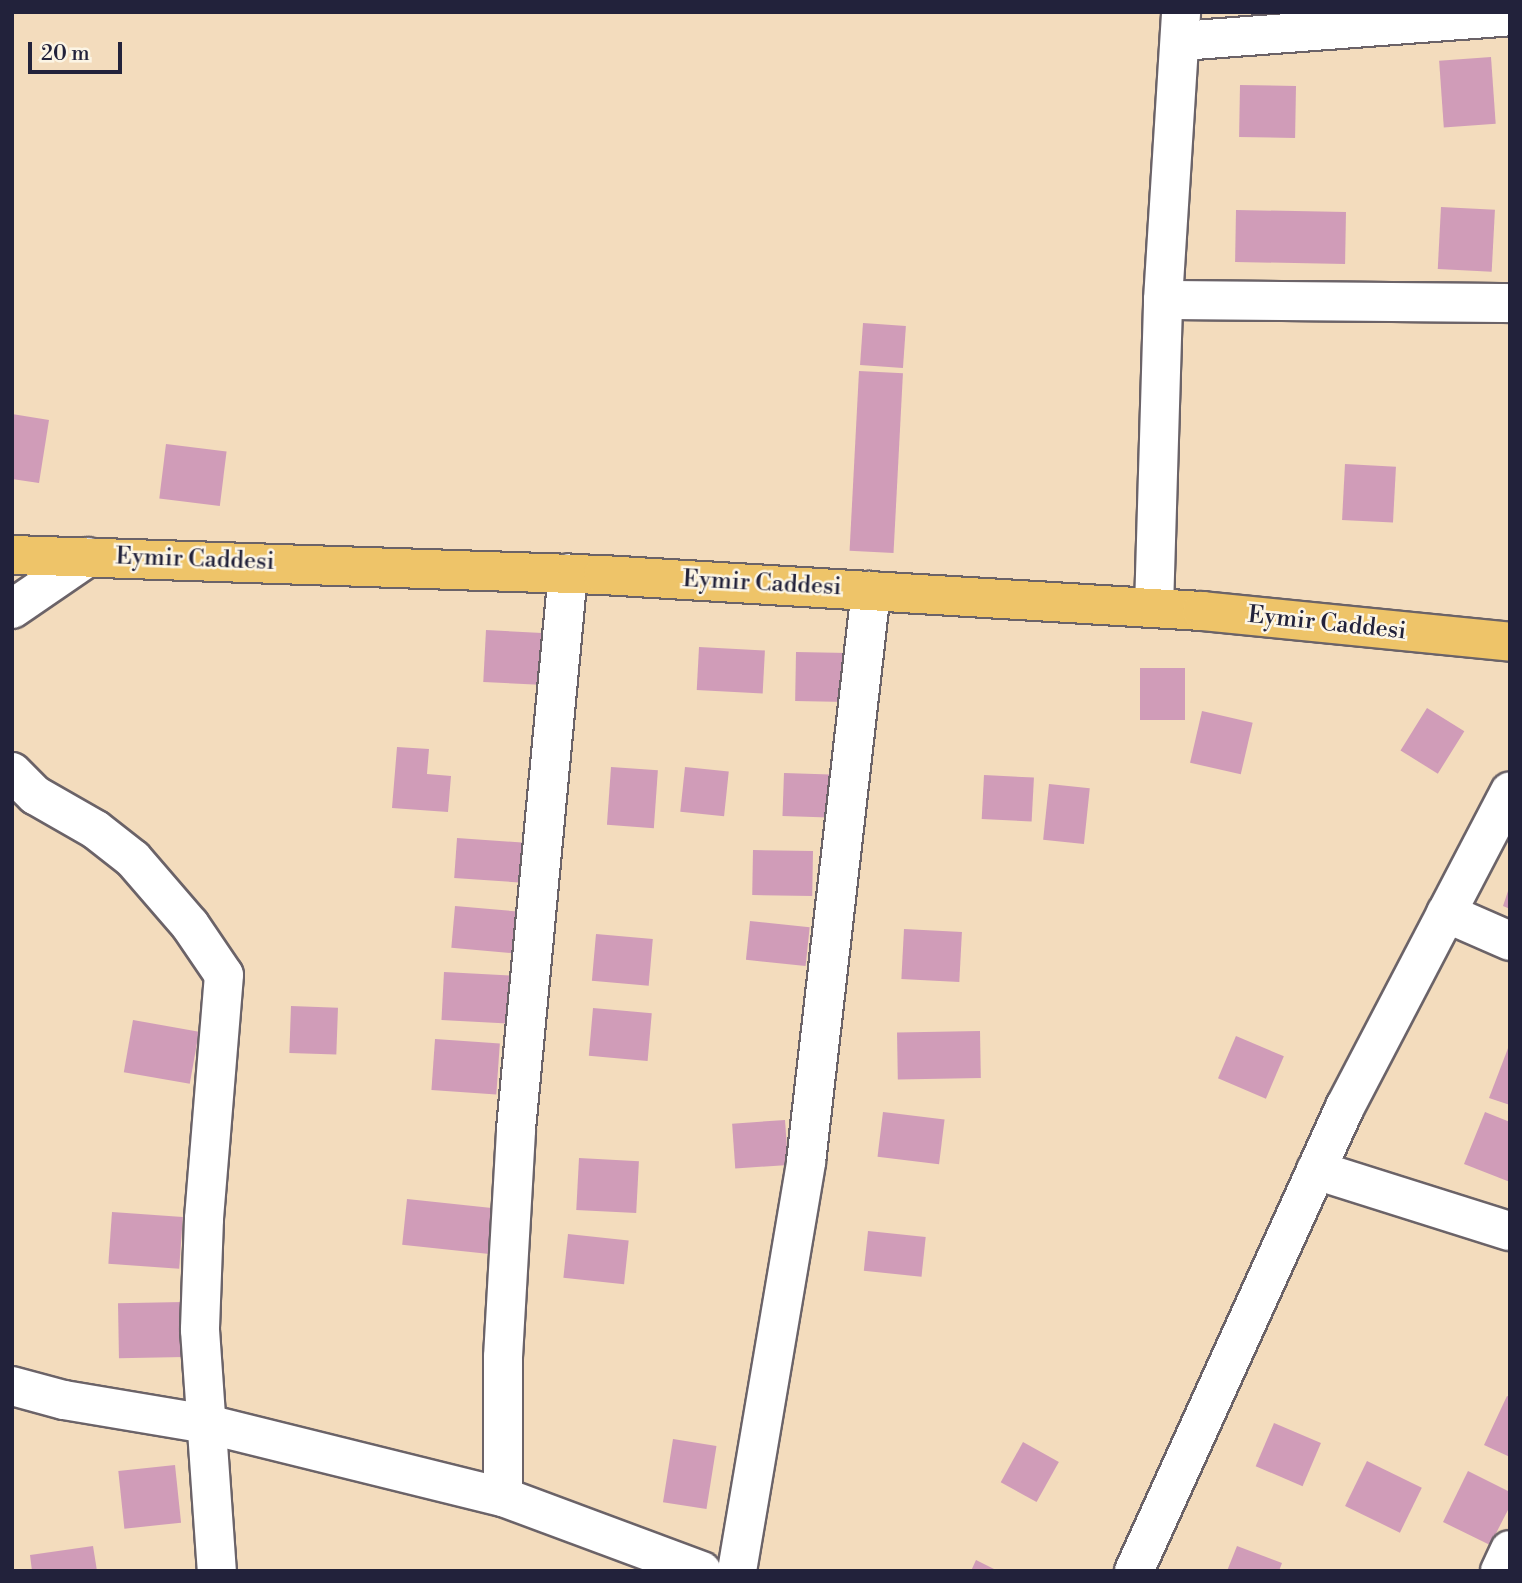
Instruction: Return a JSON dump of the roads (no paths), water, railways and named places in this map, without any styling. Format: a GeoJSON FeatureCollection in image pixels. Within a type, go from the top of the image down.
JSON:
{"type":"FeatureCollection","features":[{"type":"Feature","properties":{"kind":"main road","name":"Eymir Caddesi"},"geometry":{"type":"LineString","coordinates":[[12,555],[568,573],[1154,608],[1510,642]]}},
{"type":"Feature","properties":{"kind":"street"},"geometry":{"type":"LineString","coordinates":[[1154,608],[1163,300],[1181,27],[1510,16]]}},
{"type":"Feature","properties":{"kind":"street"},"geometry":{"type":"LineString","coordinates":[[1163,300],[1510,303]]}},
{"type":"Feature","properties":{"kind":"street"},"geometry":{"type":"LineString","coordinates":[[12,609],[88,557]]}},
{"type":"Feature","properties":{"kind":"street"},"geometry":{"type":"LineString","coordinates":[[503,1497],[503,1357],[516,1129],[568,573]]}},
{"type":"Feature","properties":{"kind":"street"},"geometry":{"type":"LineString","coordinates":[[737,1571],[806,1161],[872,591]]}},
{"type":"Feature","properties":{"kind":"street"},"geometry":{"type":"LineString","coordinates":[[12,772],[35,795],[96,830],[133,859],[190,925],[224,975],[204,1219],[201,1330],[217,1571]]}},
{"type":"Feature","properties":{"kind":"street"},"geometry":{"type":"LineString","coordinates":[[1134,1571],[1316,1170],[1510,791]]}},
{"type":"Feature","properties":{"kind":"street"},"geometry":{"type":"LineString","coordinates":[[1446,914],[1510,941]]}},
{"type":"Feature","properties":{"kind":"street"},"geometry":{"type":"LineString","coordinates":[[1316,1170],[1510,1231]]}},
{"type":"Feature","properties":{"kind":"street"},"geometry":{"type":"LineString","coordinates":[[12,1386],[64,1400],[207,1424],[503,1497],[702,1571]]}},
{"type":"Feature","properties":{"kind":"street"},"geometry":{"type":"LineString","coordinates":[[1500,1571],[1510,1550]]}}]}
